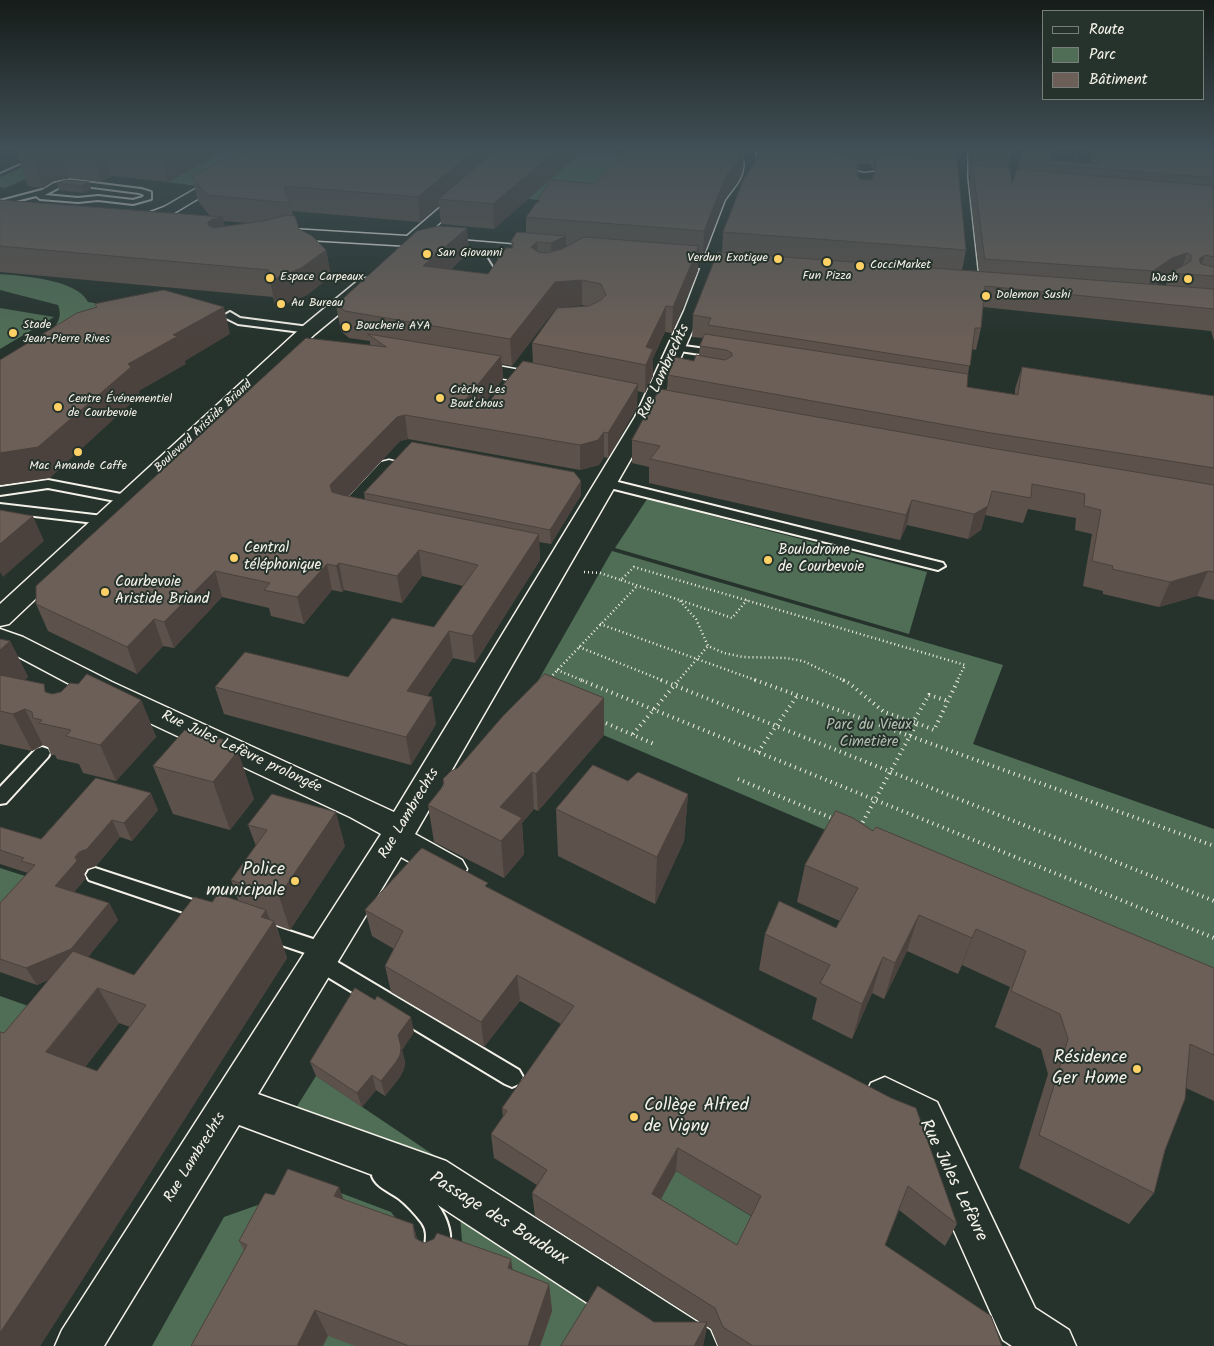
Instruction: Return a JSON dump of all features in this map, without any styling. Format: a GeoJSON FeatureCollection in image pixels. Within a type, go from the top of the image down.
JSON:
{"type":"FeatureCollection","features":[{"type":"Feature","properties":{"kind":"street"},"geometry":{"type":"LineString","coordinates":[[108,212],[158,215],[180,220],[125,219]]}},
{"type":"Feature","properties":{"kind":"street"},"geometry":{"type":"LineString","coordinates":[[142,220],[164,212]]}},
{"type":"Feature","properties":{"kind":"street","name":"Boulevard Aristide Briand"},"geometry":{"type":"LineString","coordinates":[[0,618],[103,520],[305,334],[334,308],[358,291],[444,212]]}},
{"type":"Feature","properties":{"kind":"street","name":"Rue Lambrechts"},"geometry":{"type":"LineString","coordinates":[[78,1346],[397,834],[555,560],[597,482],[624,456],[672,368],[677,348],[729,212]]}},
{"type":"Feature","properties":{"kind":"street"},"geometry":{"type":"LineString","coordinates":[[967,212],[971,286]]}},
{"type":"Feature","properties":{"kind":"street"},"geometry":{"type":"LineString","coordinates":[[411,241],[398,235],[381,231],[266,232],[556,253]]}},
{"type":"Feature","properties":{"kind":"street"},"geometry":{"type":"LineString","coordinates":[[643,259],[768,269]]}},
{"type":"Feature","properties":{"kind":"street"},"geometry":{"type":"LineString","coordinates":[[953,285],[989,288]]}},
{"type":"Feature","properties":{"kind":"street"},"geometry":{"type":"LineString","coordinates":[[305,334],[328,342]]}},
{"type":"Feature","properties":{"kind":"street"},"geometry":{"type":"LineString","coordinates":[[513,382],[529,359]]}},
{"type":"Feature","properties":{"kind":"street"},"geometry":{"type":"LineString","coordinates":[[443,362],[513,382],[567,384]]}},
{"type":"Feature","properties":{"kind":"street"},"geometry":{"type":"LineString","coordinates":[[384,520],[347,512],[401,454]]}},
{"type":"Feature","properties":{"kind":"street","name":"Rue Jules Lefèvre prolongée"},"geometry":{"type":"LineString","coordinates":[[0,638],[14,643],[96,695],[361,809],[397,834]]}},
{"type":"Feature","properties":{"kind":"street"},"geometry":{"type":"LineString","coordinates":[[397,834],[413,850],[484,886]]}},
{"type":"Feature","properties":{"kind":"street","name":"Rue Jules Lefèvre"},"geometry":{"type":"LineString","coordinates":[[853,1079],[923,1116],[1036,1335]]}},
{"type":"Feature","properties":{"kind":"street","name":"Passage des Boudoux"},"geometry":{"type":"LineString","coordinates":[[226,1111],[431,1176],[694,1346]]}},
{"type":"Feature","properties":{"kind":"lane"},"geometry":{"type":"LineString","coordinates":[[487,248],[500,269],[510,270]]}},
{"type":"Feature","properties":{"kind":"lane"},"geometry":{"type":"LineString","coordinates":[[230,315],[231,318],[238,321],[305,334]]}},
{"type":"Feature","properties":{"kind":"lane"},"geometry":{"type":"LineString","coordinates":[[677,348],[728,355]]}},
{"type":"Feature","properties":{"kind":"lane"},"geometry":{"type":"LineString","coordinates":[[597,482],[938,566]]}},
{"type":"Feature","properties":{"kind":"lane"},"geometry":{"type":"LineString","coordinates":[[0,491],[48,484],[126,500]]}},
{"type":"Feature","properties":{"kind":"lane"},"geometry":{"type":"LineString","coordinates":[[0,508],[103,520]]}},
{"type":"Feature","properties":{"kind":"lane"},"geometry":{"type":"LineString","coordinates":[[0,798],[42,753]]}},
{"type":"Feature","properties":{"kind":"lane"},"geometry":{"type":"LineString","coordinates":[[95,875],[224,918]]}},
{"type":"Feature","properties":{"kind":"lane"},"geometry":{"type":"LineString","coordinates":[[242,924],[321,956],[512,1077]]}},
{"type":"Feature","properties":{"kind":"lane"},"geometry":{"type":"LineString","coordinates":[[226,1111],[389,1178],[403,1187],[416,1198],[438,1231],[433,1257]]}},
{"type":"Feature","properties":{"kind":"path"},"geometry":{"type":"LineString","coordinates":[[555,560],[622,580],[732,618],[746,600]]}},
{"type":"Feature","properties":{"kind":"path"},"geometry":{"type":"LineString","coordinates":[[622,580],[634,567],[965,665],[934,730],[884,712],[849,682],[804,661],[786,658],[743,657],[724,653],[708,646],[696,619],[680,601]]}},
{"type":"Feature","properties":{"kind":"path"},"geometry":{"type":"LineString","coordinates":[[547,681],[637,586]]}},
{"type":"Feature","properties":{"kind":"path"},"geometry":{"type":"LineString","coordinates":[[600,624],[1214,846]]}},
{"type":"Feature","properties":{"kind":"path"},"geometry":{"type":"LineString","coordinates":[[633,734],[708,646]]}},
{"type":"Feature","properties":{"kind":"path"},"geometry":{"type":"LineString","coordinates":[[579,648],[1214,901]]}},
{"type":"Feature","properties":{"kind":"path"},"geometry":{"type":"LineString","coordinates":[[558,670],[1214,938]]}},
{"type":"Feature","properties":{"kind":"path"},"geometry":{"type":"LineString","coordinates":[[867,833],[858,830],[930,695],[948,701]]}},
{"type":"Feature","properties":{"kind":"path"},"geometry":{"type":"LineString","coordinates":[[758,752],[797,696]]}},
{"type":"Feature","properties":{"kind":"path"},"geometry":{"type":"LineString","coordinates":[[598,719],[654,744]]}},
{"type":"Feature","properties":{"kind":"path"},"geometry":{"type":"LineString","coordinates":[[738,779],[841,822]]}},
{"type":"Feature","properties":{"kind":"green space"},"geometry":{"type":"Polygon","coordinates":[[[0,274],[48,280],[73,288],[82,294],[88,302],[120,307],[52,330],[59,318],[58,305],[0,290],[0,274]]]}},
{"type":"Feature","properties":{"kind":"green space","name":"Stade Jean-Pierre Rives"},"geometry":{"type":"Polygon","coordinates":[[[0,308],[54,317],[0,349],[0,308]]]}},
{"type":"Feature","properties":{"kind":"green space","name":"Boulodrome de Courbevoie"},"geometry":{"type":"Polygon","coordinates":[[[647,499],[927,572],[909,634],[615,548],[647,499]]]}},
{"type":"Feature","properties":{"kind":"green space","name":"Parc du Vieux Cimetière"},"geometry":{"type":"Polygon","coordinates":[[[612,551],[1003,665],[973,744],[1214,829],[1214,996],[526,702],[612,551]]]}},
{"type":"Feature","properties":{"kind":"green space"},"geometry":{"type":"Polygon","coordinates":[[[0,868],[56,886],[0,942],[0,868]]]}},
{"type":"Feature","properties":{"kind":"green space"},"geometry":{"type":"Polygon","coordinates":[[[0,996],[68,1020],[0,1090],[0,996]]]}},
{"type":"Feature","properties":{"kind":"green space"},"geometry":{"type":"Polygon","coordinates":[[[316,1076],[471,1180],[530,1223],[718,1346],[152,1346],[224,1217],[317,1184],[391,1212],[406,1232],[453,1264],[462,1241],[460,1216],[294,1111],[316,1076]]]}},
{"type":"Feature","properties":{"kind":"green space"},"geometry":{"type":"Polygon","coordinates":[[[676,1171],[756,1219],[733,1267],[651,1217],[676,1171]]]}},
{"type":"Feature","properties":{"kind":"building"},"geometry":{"type":"Polygon","coordinates":[[[0,212],[155,212],[223,217],[208,222],[208,225],[213,228],[263,221],[287,215],[295,216],[299,229],[312,236],[326,250],[301,268],[270,281],[269,270],[0,246],[0,212]]]}},
{"type":"Feature","properties":{"kind":"building"},"geometry":{"type":"Polygon","coordinates":[[[530,212],[712,212],[704,231],[526,217],[530,212]]]}},
{"type":"Feature","properties":{"kind":"building"},"geometry":{"type":"Polygon","coordinates":[[[731,212],[962,212],[966,250],[723,232],[731,212]]]}},
{"type":"Feature","properties":{"kind":"building"},"geometry":{"type":"Polygon","coordinates":[[[979,212],[1214,212],[1214,257],[1205,255],[1199,259],[1201,264],[1214,267],[1214,276],[1170,273],[1191,261],[1191,255],[1187,253],[1172,258],[1153,271],[985,259],[979,212]]]}},
{"type":"Feature","properties":{"kind":"building"},"geometry":{"type":"Polygon","coordinates":[[[439,226],[467,228],[423,266],[488,274],[506,248],[513,248],[513,242],[511,241],[517,232],[566,236],[551,243],[537,242],[531,247],[538,252],[546,253],[562,249],[584,237],[699,246],[673,307],[666,306],[646,347],[653,349],[646,365],[532,343],[557,308],[589,306],[606,295],[601,284],[582,280],[555,282],[510,339],[345,311],[336,305],[417,231],[439,226]]]}},
{"type":"Feature","properties":{"kind":"building"},"geometry":{"type":"Polygon","coordinates":[[[718,252],[1214,289],[1214,309],[985,286],[981,328],[975,328],[970,366],[708,325],[711,318],[693,315],[718,252]]]}},
{"type":"Feature","properties":{"kind":"building"},"geometry":{"type":"Polygon","coordinates":[[[164,290],[224,307],[173,335],[178,336],[128,364],[131,367],[38,447],[0,453],[0,360],[77,313],[97,307],[95,304],[164,290]]]}},
{"type":"Feature","properties":{"kind":"building"},"geometry":{"type":"Polygon","coordinates":[[[368,334],[501,356],[466,399],[469,405],[477,408],[486,405],[523,361],[638,384],[608,433],[604,432],[598,440],[580,445],[405,415],[397,417],[330,485],[332,492],[342,495],[539,534],[472,636],[449,631],[407,691],[432,697],[406,737],[215,687],[245,652],[348,677],[392,618],[434,627],[478,565],[419,550],[397,576],[339,563],[336,566],[327,564],[297,597],[264,590],[270,583],[215,571],[164,622],[154,619],[127,647],[36,604],[36,586],[306,338],[386,347],[368,334]]]}},
{"type":"Feature","properties":{"kind":"building"},"geometry":{"type":"Polygon","coordinates":[[[705,334],[968,374],[967,387],[1018,395],[1022,367],[1214,396],[1214,468],[985,432],[668,375],[675,357],[694,361],[696,355],[725,360],[732,356],[732,353],[726,350],[700,346],[705,334]]]}},
{"type":"Feature","properties":{"kind":"building"},"geometry":{"type":"Polygon","coordinates":[[[660,389],[985,447],[1214,485],[1214,572],[1208,571],[1170,582],[1112,569],[1113,566],[1092,561],[1101,510],[1084,506],[1085,494],[1032,484],[1031,498],[992,491],[988,506],[974,514],[912,500],[906,515],[650,459],[660,446],[632,440],[660,389]]]}},
{"type":"Feature","properties":{"kind":"building"},"geometry":{"type":"Polygon","coordinates":[[[412,442],[574,472],[581,481],[550,530],[364,493],[412,442]]]}},
{"type":"Feature","properties":{"kind":"building"},"geometry":{"type":"Polygon","coordinates":[[[0,510],[33,516],[0,544],[0,510]]]}},
{"type":"Feature","properties":{"kind":"building"},"geometry":{"type":"Polygon","coordinates":[[[0,639],[10,641],[0,650],[0,639]]]}},
{"type":"Feature","properties":{"kind":"building"},"geometry":{"type":"Polygon","coordinates":[[[87,674],[141,700],[100,745],[66,736],[71,730],[39,723],[42,720],[33,718],[32,712],[25,709],[13,714],[0,711],[0,675],[44,684],[45,692],[52,694],[61,692],[70,683],[78,684],[87,674]]]}},
{"type":"Feature","properties":{"kind":"building"},"geometry":{"type":"Polygon","coordinates":[[[545,674],[604,698],[536,774],[532,772],[500,807],[522,818],[501,841],[428,805],[444,785],[443,779],[451,771],[458,768],[503,716],[545,674]]]}},
{"type":"Feature","properties":{"kind":"building"},"geometry":{"type":"Polygon","coordinates":[[[185,730],[225,740],[220,746],[238,751],[213,782],[153,766],[185,730]]]}},
{"type":"Feature","properties":{"kind":"building"},"geometry":{"type":"Polygon","coordinates":[[[593,765],[628,781],[638,772],[688,794],[657,857],[556,809],[593,765]]]}},
{"type":"Feature","properties":{"kind":"building"},"geometry":{"type":"Polygon","coordinates":[[[96,778],[151,793],[124,823],[112,820],[87,849],[79,852],[75,857],[77,861],[55,886],[109,903],[71,949],[26,968],[0,959],[0,903],[35,865],[21,861],[24,858],[0,850],[0,827],[41,839],[96,778]]]}},
{"type":"Feature","properties":{"kind":"building"},"geometry":{"type":"Polygon","coordinates":[[[272,794],[336,812],[279,896],[231,880],[267,830],[248,825],[272,794]]]}},
{"type":"Feature","properties":{"kind":"building"},"geometry":{"type":"Polygon","coordinates":[[[836,811],[853,818],[873,831],[876,827],[1214,968],[1214,1055],[1190,1044],[1185,1099],[1165,1150],[1154,1193],[1039,1135],[1068,1039],[1060,1014],[1011,991],[1026,951],[976,929],[972,938],[919,915],[895,963],[883,957],[862,1004],[820,983],[830,965],[765,934],[779,901],[836,928],[858,888],[805,865],[836,811]]]}},
{"type":"Feature","properties":{"kind":"building","name":"Collège Alfred de Vigny"},"geometry":{"type":"Polygon","coordinates":[[[422,848],[488,883],[485,886],[891,1098],[916,1108],[957,1224],[908,1186],[885,1245],[991,1316],[1002,1346],[753,1346],[723,1327],[715,1308],[532,1193],[547,1170],[491,1134],[507,1111],[502,1108],[574,1006],[517,975],[481,1022],[385,966],[403,931],[365,910],[422,848]],[[678,1148],[652,1194],[737,1245],[761,1196],[678,1148]]]}},
{"type":"Feature","properties":{"kind":"building"},"geometry":{"type":"Polygon","coordinates":[[[218,894],[266,910],[261,917],[274,921],[0,1333],[0,1032],[4,1033],[73,951],[134,975],[194,897],[212,902],[218,894]],[[98,988],[46,1052],[97,1071],[146,1005],[98,988]]]}},
{"type":"Feature","properties":{"kind":"building"},"geometry":{"type":"Polygon","coordinates":[[[355,988],[375,1000],[377,996],[411,1017],[398,1035],[401,1047],[400,1055],[396,1062],[381,1081],[372,1075],[357,1093],[310,1062],[355,988]]]}},
{"type":"Feature","properties":{"kind":"building"},"geometry":{"type":"Polygon","coordinates":[[[288,1169],[339,1187],[334,1196],[413,1224],[415,1238],[424,1243],[434,1239],[437,1233],[511,1259],[508,1268],[549,1284],[528,1346],[409,1346],[315,1310],[297,1346],[191,1346],[247,1245],[239,1241],[265,1193],[274,1195],[288,1169]]]}},
{"type":"Feature","properties":{"kind":"building"},"geometry":{"type":"Polygon","coordinates":[[[598,1286],[654,1322],[707,1322],[694,1346],[561,1346],[598,1286]]]}},
{"type":"Feature","properties":{"kind":"place","name":"San Giovanni"},"geometry":{"type":"Point","coordinates":[427,254]}},
{"type":"Feature","properties":{"kind":"place","name":"Verdun Exotique"},"geometry":{"type":"Point","coordinates":[778,259]}},
{"type":"Feature","properties":{"kind":"place","name":"Fun Pizza"},"geometry":{"type":"Point","coordinates":[827,262]}},
{"type":"Feature","properties":{"kind":"place","name":"CocciMarket"},"geometry":{"type":"Point","coordinates":[860,266]}},
{"type":"Feature","properties":{"kind":"place","name":"Espace Carpeaux"},"geometry":{"type":"Point","coordinates":[270,278]}},
{"type":"Feature","properties":{"kind":"place","name":"Wash"},"geometry":{"type":"Point","coordinates":[1188,279]}},
{"type":"Feature","properties":{"kind":"place","name":"Dolemon Sushi"},"geometry":{"type":"Point","coordinates":[986,296]}},
{"type":"Feature","properties":{"kind":"place","name":"Au Bureau"},"geometry":{"type":"Point","coordinates":[281,304]}},
{"type":"Feature","properties":{"kind":"place","name":"Boucherie AYA"},"geometry":{"type":"Point","coordinates":[346,327]}},
{"type":"Feature","properties":{"kind":"place","name":"Stade Jean-Pierre Rives"},"geometry":{"type":"Point","coordinates":[13,333]}},
{"type":"Feature","properties":{"kind":"place","name":"Crèche Les Bout'chous"},"geometry":{"type":"Point","coordinates":[440,398]}},
{"type":"Feature","properties":{"kind":"place","name":"Centre Événementiel de Courbevoie"},"geometry":{"type":"Point","coordinates":[58,407]}},
{"type":"Feature","properties":{"kind":"place","name":"Mac Amande Caffe"},"geometry":{"type":"Point","coordinates":[78,452]}},
{"type":"Feature","properties":{"kind":"place","name":"Central téléphonique"},"geometry":{"type":"Point","coordinates":[234,558]}},
{"type":"Feature","properties":{"kind":"place","name":"Boulodrome de Courbevoie"},"geometry":{"type":"Point","coordinates":[768,560]}},
{"type":"Feature","properties":{"kind":"place","name":"Courbevoie Aristide Briand"},"geometry":{"type":"Point","coordinates":[105,592]}},
{"type":"Feature","properties":{"kind":"place","name":"Police municipale"},"geometry":{"type":"Point","coordinates":[295,881]}},
{"type":"Feature","properties":{"kind":"place","name":"Résidence Ger Home"},"geometry":{"type":"Point","coordinates":[1137,1069]}},
{"type":"Feature","properties":{"kind":"place","name":"Collège Alfred de Vigny"},"geometry":{"type":"Point","coordinates":[634,1117]}}]}
